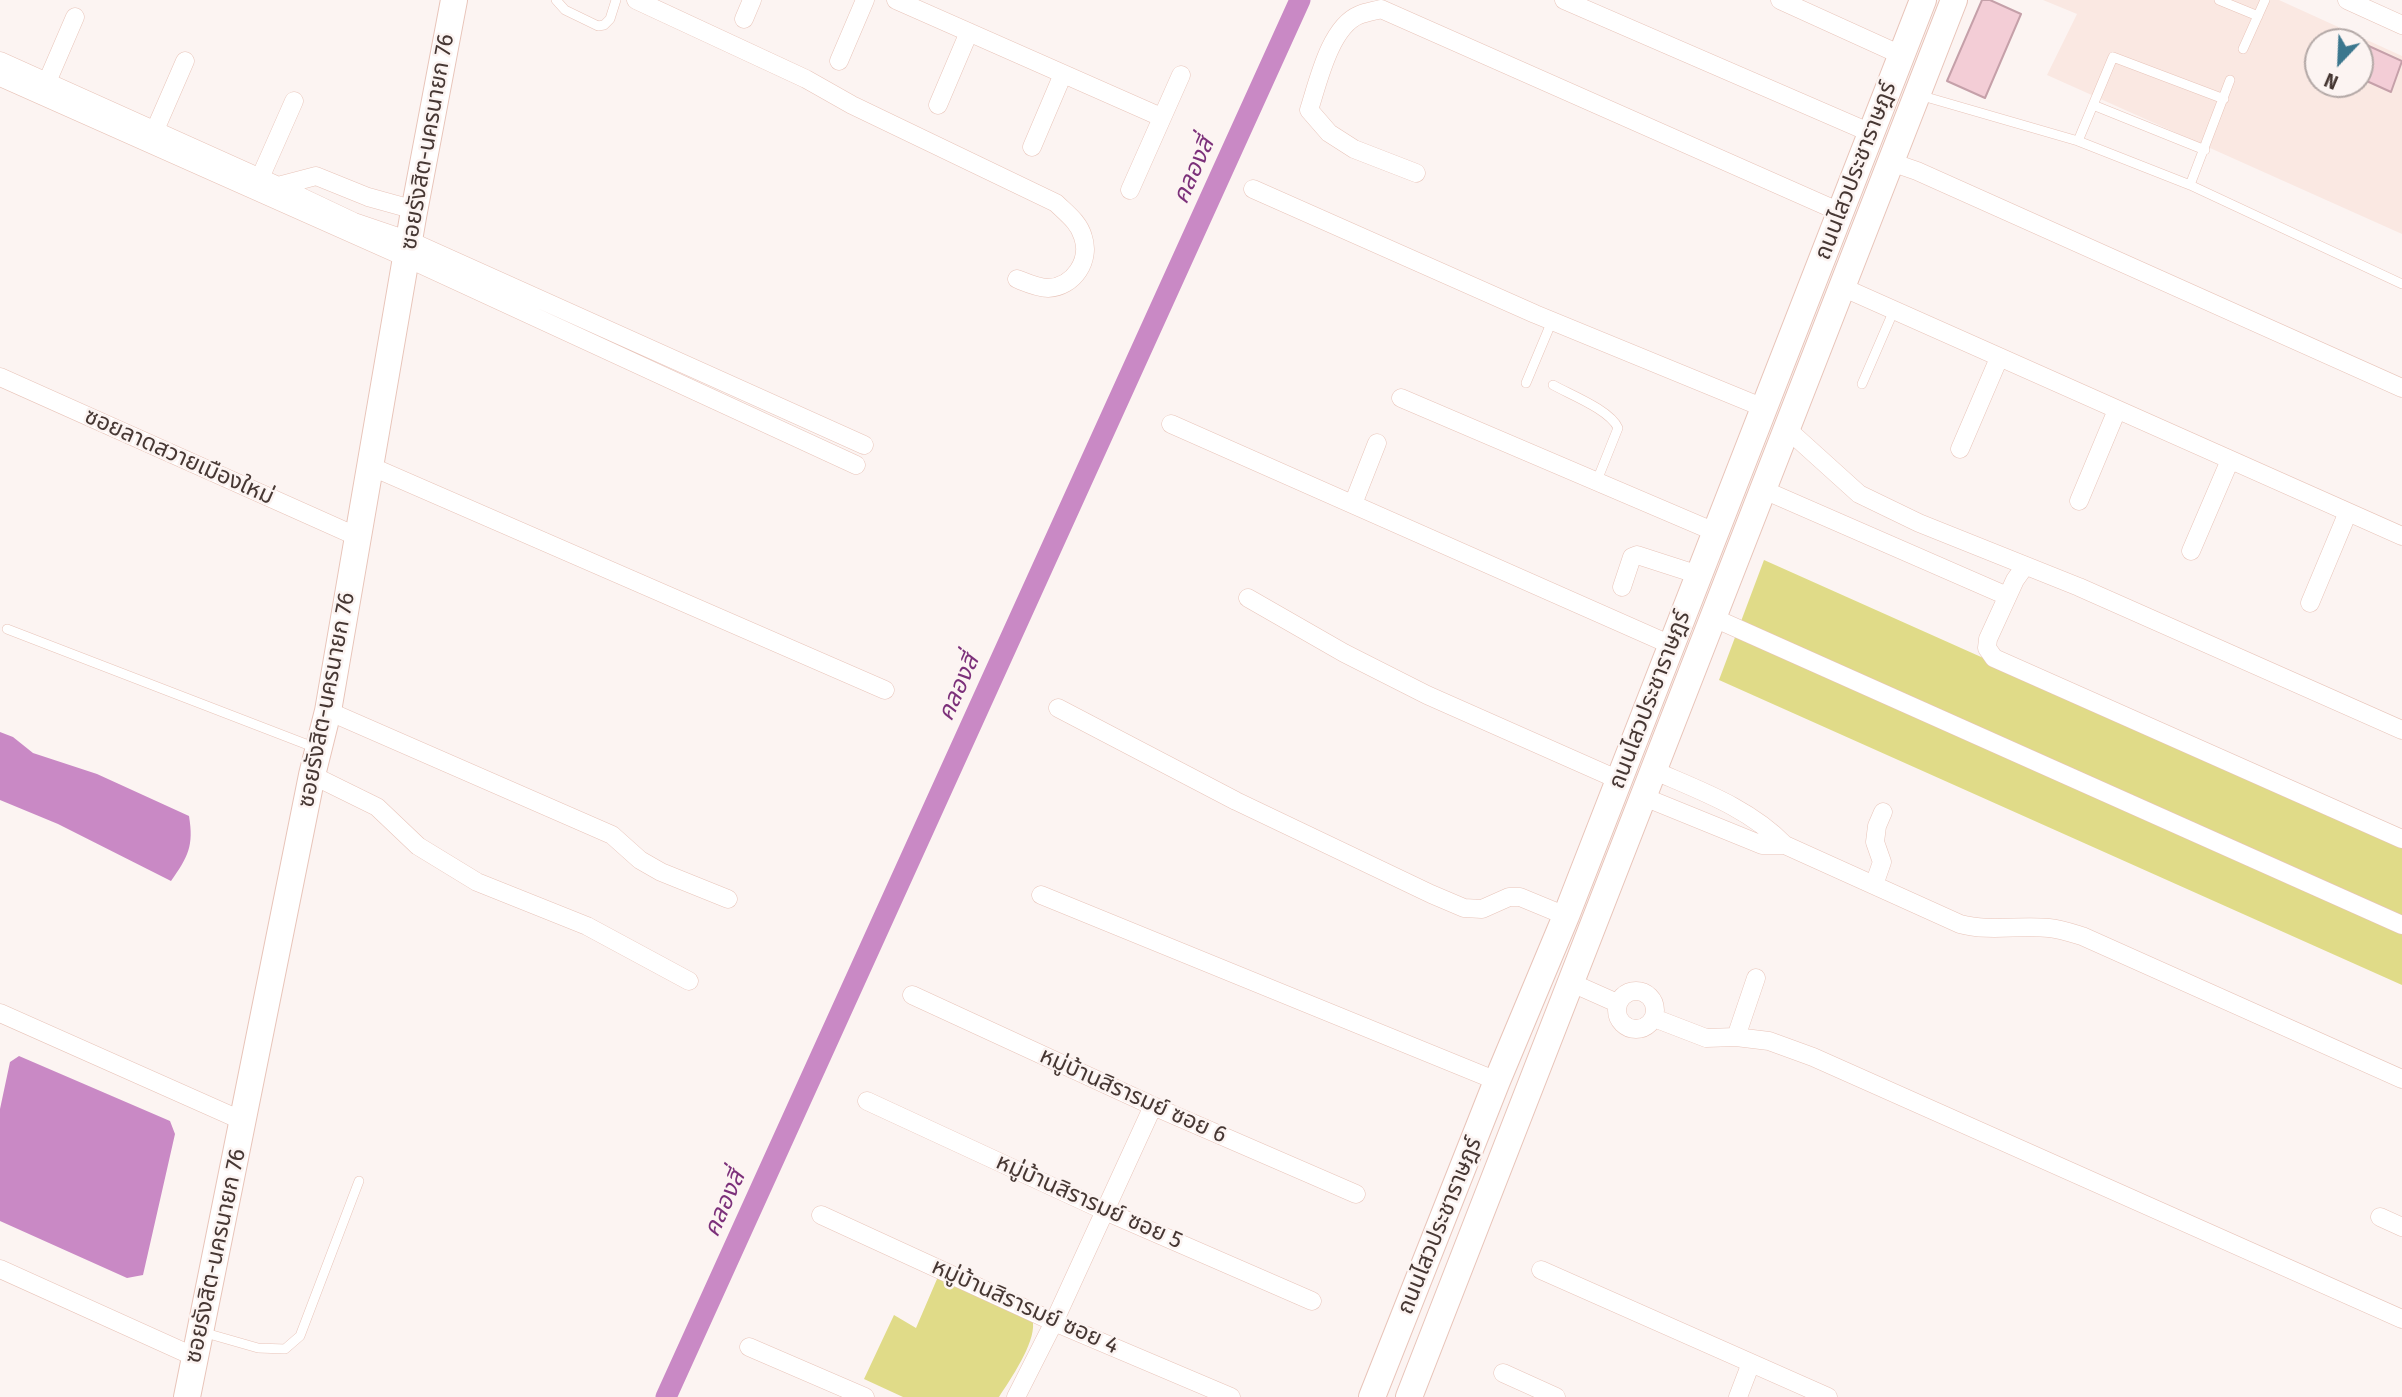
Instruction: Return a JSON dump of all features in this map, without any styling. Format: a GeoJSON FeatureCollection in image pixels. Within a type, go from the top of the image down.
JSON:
{"type":"FeatureCollection","features":[{"type":"Feature","properties":{"kind":"main road","name":"ซอยรังสิต-นครนายก 76"},"geometry":{"type":"LineString","coordinates":[[187,1397],[312,775],[328,710],[454,0]]}},
{"type":"Feature","properties":{"kind":"main road","name":"ถนนไสวประชาราษฎร์"},"geometry":{"type":"LineString","coordinates":[[1372,1397],[1497,1081],[1566,916],[1923,0]]}},
{"type":"Feature","properties":{"kind":"main road","name":"ถนนไสวประชาราษฎร์"},"geometry":{"type":"LineString","coordinates":[[1409,1397],[1954,0]]}},
{"type":"Feature","properties":{"kind":"main road"},"geometry":{"type":"LineString","coordinates":[[1391,1350],[1423,1362]]}},
{"type":"Feature","properties":{"kind":"street"},"geometry":{"type":"LineString","coordinates":[[636,0],[806,79],[1056,203],[1077,223],[1084,238],[1083,263],[1073,277],[1052,288],[1041,288],[1017,279]]}},
{"type":"Feature","properties":{"kind":"street"},"geometry":{"type":"LineString","coordinates":[[744,19],[752,0]]}},
{"type":"Feature","properties":{"kind":"street"},"geometry":{"type":"LineString","coordinates":[[839,61],[865,0]]}},
{"type":"Feature","properties":{"kind":"street"},"geometry":{"type":"LineString","coordinates":[[896,0],[1161,117]]}},
{"type":"Feature","properties":{"kind":"street"},"geometry":{"type":"LineString","coordinates":[[1564,0],[1871,133]]}},
{"type":"Feature","properties":{"kind":"street"},"geometry":{"type":"LineString","coordinates":[[1780,0],[1901,55]]}},
{"type":"Feature","properties":{"kind":"street"},"geometry":{"type":"LineString","coordinates":[[2347,0],[2402,25]]}},
{"type":"Feature","properties":{"kind":"street"},"geometry":{"type":"LineString","coordinates":[[1416,173],[1354,149],[1329,133],[1309,110],[1340,28],[1358,15],[1381,9],[1840,212]]}},
{"type":"Feature","properties":{"kind":"street"},"geometry":{"type":"LineString","coordinates":[[47,82],[75,17]]}},
{"type":"Feature","properties":{"kind":"street"},"geometry":{"type":"LineString","coordinates":[[938,105],[969,32]]}},
{"type":"Feature","properties":{"kind":"street"},"geometry":{"type":"LineString","coordinates":[[0,61],[278,186],[856,465]]}},
{"type":"Feature","properties":{"kind":"street"},"geometry":{"type":"LineString","coordinates":[[155,131],[185,61]]}},
{"type":"Feature","properties":{"kind":"street"},"geometry":{"type":"LineString","coordinates":[[1032,146],[1063,74]]}},
{"type":"Feature","properties":{"kind":"street"},"geometry":{"type":"LineString","coordinates":[[1130,190],[1181,75]]}},
{"type":"Feature","properties":{"kind":"street"},"geometry":{"type":"LineString","coordinates":[[0,77],[864,445]]}},
{"type":"Feature","properties":{"kind":"street"},"geometry":{"type":"LineString","coordinates":[[260,178],[294,101]]}},
{"type":"Feature","properties":{"kind":"street"},"geometry":{"type":"LineString","coordinates":[[1891,162],[1917,171],[2402,388]]}},
{"type":"Feature","properties":{"kind":"street"},"geometry":{"type":"LineString","coordinates":[[278,186],[316,176],[368,197],[415,210]]}},
{"type":"Feature","properties":{"kind":"street"},"geometry":{"type":"LineString","coordinates":[[1253,189],[1552,321],[1764,408]]}},
{"type":"Feature","properties":{"kind":"street"},"geometry":{"type":"LineString","coordinates":[[1842,287],[2402,536]]}},
{"type":"Feature","properties":{"kind":"street"},"geometry":{"type":"LineString","coordinates":[[1961,449],[1999,358]]}},
{"type":"Feature","properties":{"kind":"street","name":"ซอยลาดสวายเมืองใหม่"},"geometry":{"type":"LineString","coordinates":[[0,377],[358,537]]}},
{"type":"Feature","properties":{"kind":"street"},"geometry":{"type":"LineString","coordinates":[[1401,398],[1715,532]]}},
{"type":"Feature","properties":{"kind":"street"},"geometry":{"type":"LineString","coordinates":[[2079,501],[2117,410]]}},
{"type":"Feature","properties":{"kind":"street"},"geometry":{"type":"LineString","coordinates":[[1171,424],[1671,645]]}},
{"type":"Feature","properties":{"kind":"street"},"geometry":{"type":"LineString","coordinates":[[1787,429],[1852,489],[1919,523],[2079,587],[2402,730]]}},
{"type":"Feature","properties":{"kind":"street"},"geometry":{"type":"LineString","coordinates":[[1353,504],[1377,443]]}},
{"type":"Feature","properties":{"kind":"street"},"geometry":{"type":"LineString","coordinates":[[2192,551],[2230,460]]}},
{"type":"Feature","properties":{"kind":"street"},"geometry":{"type":"LineString","coordinates":[[370,466],[885,690]]}},
{"type":"Feature","properties":{"kind":"street"},"geometry":{"type":"LineString","coordinates":[[1764,489],[2007,596]]}},
{"type":"Feature","properties":{"kind":"street"},"geometry":{"type":"LineString","coordinates":[[2310,603],[2348,512]]}},
{"type":"Feature","properties":{"kind":"street"},"geometry":{"type":"LineString","coordinates":[[1904,552],[1919,523]]}},
{"type":"Feature","properties":{"kind":"street"},"geometry":{"type":"LineString","coordinates":[[1622,587],[1632,557],[1637,555],[1699,575]]}},
{"type":"Feature","properties":{"kind":"street"},"geometry":{"type":"LineString","coordinates":[[2025,566],[2007,596],[1988,639],[1987,648],[1994,658],[2402,839]]}},
{"type":"Feature","properties":{"kind":"street"},"geometry":{"type":"LineString","coordinates":[[1248,598],[1343,653],[1427,695],[1619,780]]}},
{"type":"Feature","properties":{"kind":"street"},"geometry":{"type":"LineString","coordinates":[[1714,618],[2402,925]]}},
{"type":"Feature","properties":{"kind":"street"},"geometry":{"type":"LineString","coordinates":[[1058,708],[1236,801],[1442,899],[1464,908],[1482,909],[1509,897],[1520,897],[1566,916]]}},
{"type":"Feature","properties":{"kind":"street"},"geometry":{"type":"LineString","coordinates":[[328,710],[612,835],[640,860],[661,872],[727,899]]}},
{"type":"Feature","properties":{"kind":"street"},"geometry":{"type":"LineString","coordinates":[[1655,771],[1735,807],[1770,830],[1785,845],[1960,924],[1980,929],[2050,928],[2082,936],[2402,1079]]}},
{"type":"Feature","properties":{"kind":"street"},"geometry":{"type":"LineString","coordinates":[[312,775],[377,807],[418,846],[477,882],[587,926],[688,981]]}},
{"type":"Feature","properties":{"kind":"street"},"geometry":{"type":"LineString","coordinates":[[1644,797],[1762,845],[1785,845]]}},
{"type":"Feature","properties":{"kind":"street"},"geometry":{"type":"LineString","coordinates":[[1874,885],[1882,862],[1875,842],[1877,826],[1883,812]]}},
{"type":"Feature","properties":{"kind":"street"},"geometry":{"type":"LineString","coordinates":[[1041,895],[1497,1081]]}},
{"type":"Feature","properties":{"kind":"street"},"geometry":{"type":"LineString","coordinates":[[1736,1037],[1756,978]]}},
{"type":"Feature","properties":{"kind":"street"},"geometry":{"type":"LineString","coordinates":[[1572,983],[1617,1003]]}},
{"type":"Feature","properties":{"kind":"street"},"geometry":{"type":"LineString","coordinates":[[1628,992],[1643,992],[1654,1003],[1654,1018],[1643,1028],[1628,1028],[1618,1018],[1617,1003],[1628,992]]}},
{"type":"Feature","properties":{"kind":"street","name":"หมู่บ้านสิรารมย์ ซอย 6"},"geometry":{"type":"LineString","coordinates":[[912,995],[1153,1106],[1356,1194]]}},
{"type":"Feature","properties":{"kind":"street"},"geometry":{"type":"LineString","coordinates":[[0,1013],[243,1121]]}},
{"type":"Feature","properties":{"kind":"street"},"geometry":{"type":"LineString","coordinates":[[1654,1018],[1706,1038],[1736,1037],[1769,1041],[1812,1057],[2402,1319]]}},
{"type":"Feature","properties":{"kind":"street","name":"หมู่บ้านสิรารมย์ ซอย 5"},"geometry":{"type":"LineString","coordinates":[[867,1101],[1105,1211],[1312,1301]]}},
{"type":"Feature","properties":{"kind":"street"},"geometry":{"type":"LineString","coordinates":[[1016,1397],[1054,1322],[1153,1106]]}},
{"type":"Feature","properties":{"kind":"street","name":"หมู่บ้านสิรารมย์ ซอย 4"},"geometry":{"type":"LineString","coordinates":[[821,1215],[1054,1322],[1231,1397]]}},
{"type":"Feature","properties":{"kind":"street"},"geometry":{"type":"LineString","coordinates":[[2381,1217],[2402,1227]]}},
{"type":"Feature","properties":{"kind":"street"},"geometry":{"type":"LineString","coordinates":[[0,1269],[195,1357]]}},
{"type":"Feature","properties":{"kind":"street"},"geometry":{"type":"LineString","coordinates":[[1541,1270],[1828,1397]]}},
{"type":"Feature","properties":{"kind":"street"},"geometry":{"type":"LineString","coordinates":[[750,1347],[865,1397]]}},
{"type":"Feature","properties":{"kind":"street"},"geometry":{"type":"LineString","coordinates":[[1738,1397],[1751,1363]]}},
{"type":"Feature","properties":{"kind":"street"},"geometry":{"type":"LineString","coordinates":[[1503,1373],[1556,1397]]}},
{"type":"Feature","properties":{"kind":"lane"},"geometry":{"type":"LineString","coordinates":[[556,0],[565,10],[598,26],[604,25],[610,19],[616,0]]}},
{"type":"Feature","properties":{"kind":"lane"},"geometry":{"type":"LineString","coordinates":[[2219,0],[2258,16]]}},
{"type":"Feature","properties":{"kind":"lane"},"geometry":{"type":"LineString","coordinates":[[2243,49],[2265,0]]}},
{"type":"Feature","properties":{"kind":"lane"},"geometry":{"type":"LineString","coordinates":[[2078,141],[2113,57],[2224,99]]}},
{"type":"Feature","properties":{"kind":"lane"},"geometry":{"type":"LineString","coordinates":[[2190,185],[2230,80]]}},
{"type":"Feature","properties":{"kind":"lane"},"geometry":{"type":"LineString","coordinates":[[1917,94],[2078,141],[2190,185],[2402,284]]}},
{"type":"Feature","properties":{"kind":"lane"},"geometry":{"type":"LineString","coordinates":[[2093,105],[2205,150]]}},
{"type":"Feature","properties":{"kind":"lane"},"geometry":{"type":"LineString","coordinates":[[1862,384],[1894,310]]}},
{"type":"Feature","properties":{"kind":"lane"},"geometry":{"type":"LineString","coordinates":[[1526,383],[1552,321]]}},
{"type":"Feature","properties":{"kind":"lane"},"geometry":{"type":"LineString","coordinates":[[1553,385],[1615,421],[1618,428],[1596,483]]}},
{"type":"Feature","properties":{"kind":"lane"},"geometry":{"type":"LineString","coordinates":[[7,629],[318,748]]}},
{"type":"Feature","properties":{"kind":"lane"},"geometry":{"type":"LineString","coordinates":[[202,1332],[258,1348],[285,1349],[300,1336],[359,1181]]}},
{"type":"Feature","properties":{"kind":"shaded area"},"geometry":{"type":"Polygon","coordinates":[[[2043,0],[2279,0],[2340,28],[2304,28],[2304,98],[2374,98],[2374,43],[2402,56],[2402,234],[2047,75],[2077,14],[2043,0]]]}},
{"type":"Feature","properties":{"kind":"shaded area"},"geometry":{"type":"Polygon","coordinates":[[[1764,560],[2402,845],[2402,985],[1719,680],[1764,560]]]}},
{"type":"Feature","properties":{"kind":"shaded area"},"geometry":{"type":"Polygon","coordinates":[[[0,732],[13,737],[33,753],[97,774],[189,816],[191,835],[188,851],[171,881],[58,824],[0,800],[0,732]]]}},
{"type":"Feature","properties":{"kind":"shaded area"},"geometry":{"type":"Polygon","coordinates":[[[19,1056],[170,1121],[175,1134],[143,1275],[127,1278],[0,1221],[0,1109],[10,1062],[19,1056]]]}},
{"type":"Feature","properties":{"kind":"shaded area"},"geometry":{"type":"Polygon","coordinates":[[[940,1272],[1026,1307],[1033,1323],[1033,1332],[1021,1362],[999,1397],[903,1397],[864,1379],[894,1315],[916,1328],[940,1272]]]}},
{"type":"Feature","properties":{"kind":"building"},"geometry":{"type":"Polygon","coordinates":[[[1982,0],[1990,0],[2021,14],[1985,98],[1947,81],[1982,0]]]}},
{"type":"Feature","properties":{"kind":"building"},"geometry":{"type":"Polygon","coordinates":[[[2374,48],[2402,61],[2391,92],[2374,84],[2374,48]]]}},
{"type":"Feature","properties":{"kind":"waterway","name":"คลองสี่"},"geometry":{"type":"LineString","coordinates":[[666,1397],[1300,0]]}}]}
